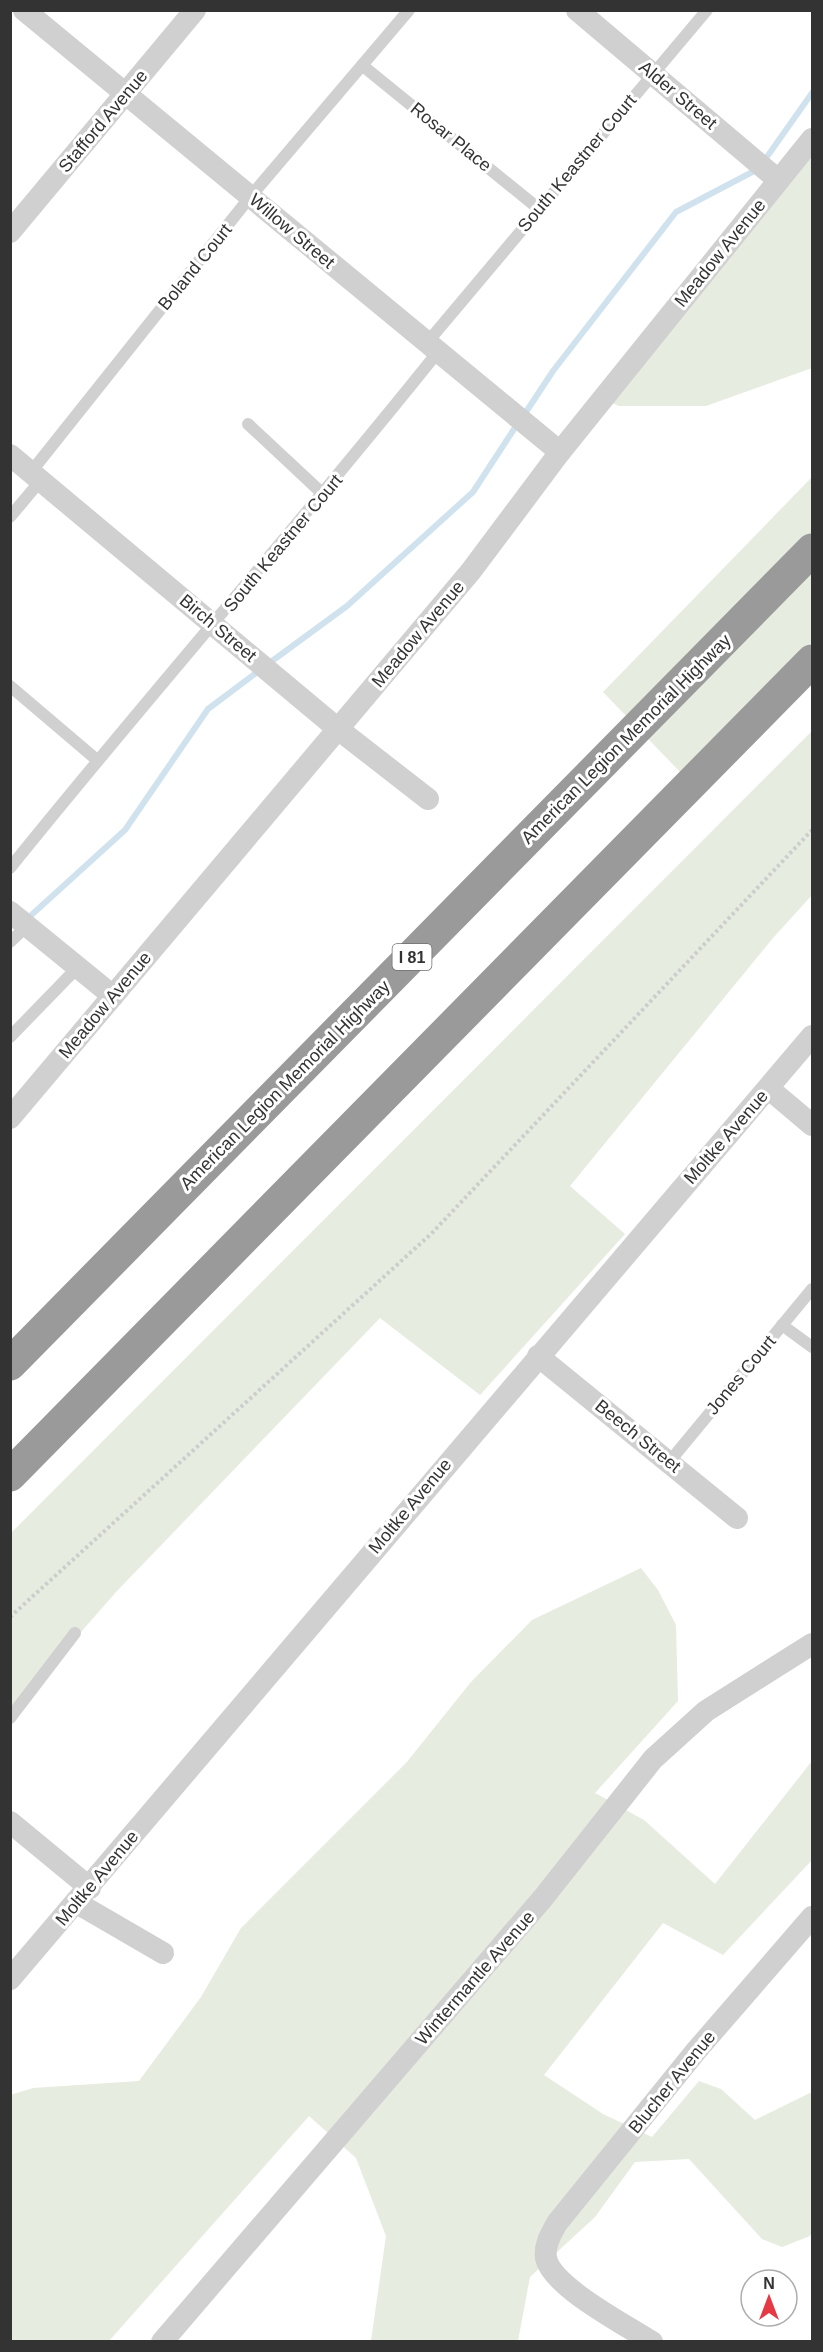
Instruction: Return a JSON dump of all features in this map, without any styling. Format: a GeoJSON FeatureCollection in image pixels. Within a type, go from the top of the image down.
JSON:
{"type":"FeatureCollection","features":[{"type":"Feature","properties":{"kind":"highway"},"geometry":{"type":"LineString","coordinates":[[753,610],[813,534]]}},
{"type":"Feature","properties":{"kind":"highway","name":"American Legion Memorial Highway"},"geometry":{"type":"LineString","coordinates":[[10,1364],[813,550]]}},
{"type":"Feature","properties":{"kind":"highway"},"geometry":{"type":"LineString","coordinates":[[10,1475],[813,661]]}},
{"type":"Feature","properties":{"kind":"street","name":"Willow Street"},"geometry":{"type":"LineString","coordinates":[[24,10],[560,453]]}},
{"type":"Feature","properties":{"kind":"street","name":"Stafford Avenue"},"geometry":{"type":"LineString","coordinates":[[10,232],[195,10]]}},
{"type":"Feature","properties":{"kind":"street","name":"Alder Street"},"geometry":{"type":"LineString","coordinates":[[577,10],[778,180]]}},
{"type":"Feature","properties":{"kind":"street","name":"Meadow Avenue"},"geometry":{"type":"LineString","coordinates":[[10,1118],[471,571],[560,453],[813,139]]}},
{"type":"Feature","properties":{"kind":"street","name":"Birch Street"},"geometry":{"type":"LineString","coordinates":[[10,455],[338,729],[428,799]]}},
{"type":"Feature","properties":{"kind":"street"},"geometry":{"type":"LineString","coordinates":[[19,919],[113,996]]}},
{"type":"Feature","properties":{"kind":"street","name":"Moltke Avenue"},"geometry":{"type":"LineString","coordinates":[[10,1979],[84,1895],[538,1356],[813,1035]]}},
{"type":"Feature","properties":{"kind":"street"},"geometry":{"type":"LineString","coordinates":[[768,1088],[813,1125]]}},
{"type":"Feature","properties":{"kind":"street","name":"Beech Street"},"geometry":{"type":"LineString","coordinates":[[538,1356],[670,1461],[737,1518]]}},
{"type":"Feature","properties":{"kind":"street","name":"Wintermantle Avenue"},"geometry":{"type":"LineString","coordinates":[[162,2342],[543,1898],[653,1759],[706,1711],[813,1644]]}},
{"type":"Feature","properties":{"kind":"street"},"geometry":{"type":"LineString","coordinates":[[10,1822],[84,1895],[163,1953]]}},
{"type":"Feature","properties":{"kind":"street","name":"Blucher Avenue"},"geometry":{"type":"LineString","coordinates":[[652,2342],[552,2272],[546,2256],[547,2242],[557,2223],[696,2051],[813,1917]]}},
{"type":"Feature","properties":{"kind":"lane","name":"Boland Court"},"geometry":{"type":"LineString","coordinates":[[10,517],[36,476],[250,197],[409,10]]}},
{"type":"Feature","properties":{"kind":"lane","name":"South Keastner Court"},"geometry":{"type":"LineString","coordinates":[[10,868],[97,760],[324,495],[538,209],[707,10]]}},
{"type":"Feature","properties":{"kind":"lane","name":"Rosar Place"},"geometry":{"type":"LineString","coordinates":[[363,66],[538,209]]}},
{"type":"Feature","properties":{"kind":"lane"},"geometry":{"type":"LineString","coordinates":[[248,424],[324,495]]}},
{"type":"Feature","properties":{"kind":"lane"},"geometry":{"type":"LineString","coordinates":[[10,686],[97,760]]}},
{"type":"Feature","properties":{"kind":"lane"},"geometry":{"type":"LineString","coordinates":[[10,942],[19,919]]}},
{"type":"Feature","properties":{"kind":"lane"},"geometry":{"type":"LineString","coordinates":[[10,1037],[78,967]]}},
{"type":"Feature","properties":{"kind":"lane","name":"Jones Court"},"geometry":{"type":"LineString","coordinates":[[670,1461],[813,1288]]}},
{"type":"Feature","properties":{"kind":"lane"},"geometry":{"type":"LineString","coordinates":[[782,1325],[813,1347]]}},
{"type":"Feature","properties":{"kind":"lane"},"geometry":{"type":"LineString","coordinates":[[10,1719],[75,1633]]}},
{"type":"Feature","properties":{"kind":"path"},"geometry":{"type":"LineString","coordinates":[[10,1617],[432,1233],[813,830]]}},
{"type":"Feature","properties":{"kind":"shaded area"},"geometry":{"type":"Polygon","coordinates":[[[812,132],[812,368],[706,406],[619,406],[595,396],[812,132]]]}},
{"type":"Feature","properties":{"kind":"shaded area"},"geometry":{"type":"Polygon","coordinates":[[[812,477],[812,642],[683,775],[603,692],[812,477]]]}},
{"type":"Feature","properties":{"kind":"shaded area"},"geometry":{"type":"Polygon","coordinates":[[[812,731],[812,895],[773,938],[570,1186],[625,1234],[480,1395],[380,1318],[116,1592],[11,1712],[10,1534],[812,731]]]}},
{"type":"Feature","properties":{"kind":"shaded area"},"geometry":{"type":"Polygon","coordinates":[[[641,1568],[658,1590],[676,1625],[678,1701],[595,1793],[644,1820],[715,1884],[812,1761],[812,1860],[723,1955],[663,1923],[544,2075],[603,2114],[652,2137],[699,2081],[721,2089],[755,2120],[812,2092],[812,2231],[810,2236],[782,2247],[762,2239],[689,2159],[635,2162],[595,2217],[530,2277],[518,2341],[371,2341],[386,2236],[356,2158],[309,2116],[109,2341],[11,2341],[10,2095],[33,2088],[139,2081],[201,1997],[241,1928],[406,1763],[471,1682],[532,1620],[641,1568]]]}},
{"type":"Feature","properties":{"kind":"waterway"},"geometry":{"type":"LineString","coordinates":[[764,161],[812,93]]}},
{"type":"Feature","properties":{"kind":"waterway"},"geometry":{"type":"LineString","coordinates":[[524,415],[553,371],[676,212],[758,169]]}},
{"type":"Feature","properties":{"kind":"waterway"},"geometry":{"type":"LineString","coordinates":[[268,664],[347,606],[473,492],[518,423]]}},
{"type":"Feature","properties":{"kind":"waterway"},"geometry":{"type":"LineString","coordinates":[[27,919],[125,830],[208,709],[260,670]]}}]}
